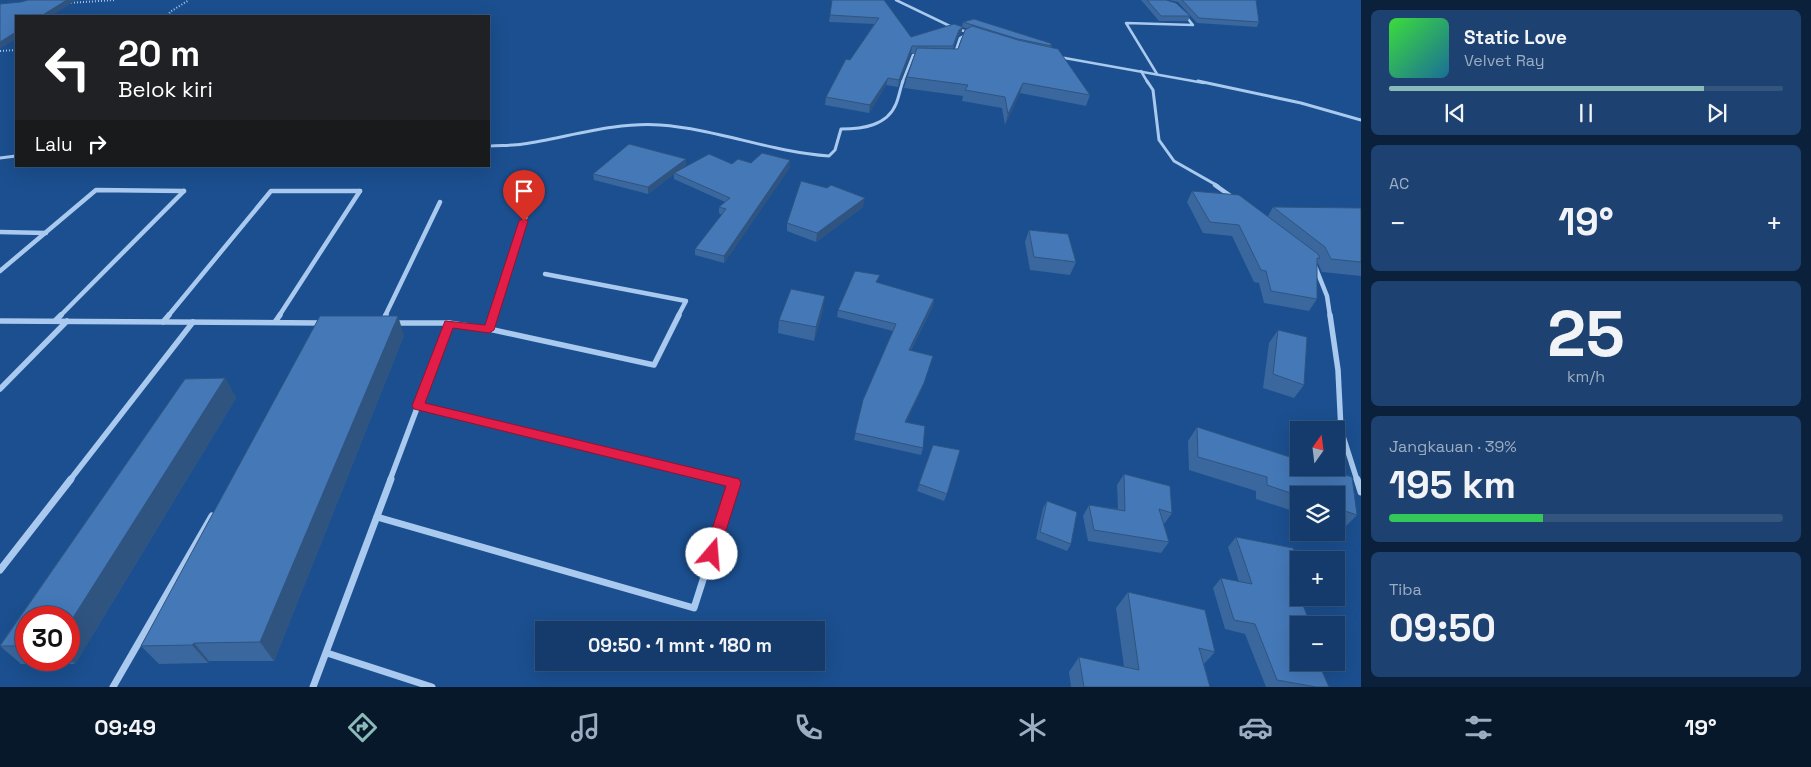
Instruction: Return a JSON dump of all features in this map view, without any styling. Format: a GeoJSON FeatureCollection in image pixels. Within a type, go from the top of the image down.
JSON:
{"type":"FeatureCollection","features":[{"type":"Feature","properties":{"kind":"street"},"geometry":{"type":"LineString","coordinates":[[896,0],[954,28],[974,34]]}},
{"type":"Feature","properties":{"kind":"street"},"geometry":{"type":"LineString","coordinates":[[1158,74],[1126,23],[1193,25],[1180,9]]}},
{"type":"Feature","properties":{"kind":"street"},"geometry":{"type":"LineString","coordinates":[[950,58],[954,56],[960,38],[970,32]]}},
{"type":"Feature","properties":{"kind":"street"},"geometry":{"type":"LineString","coordinates":[[490,146],[522,144],[586,130],[655,125],[727,137],[794,152],[829,156],[835,150],[841,129],[861,128],[883,122],[896,105],[908,64],[913,55],[924,55]]}},
{"type":"Feature","properties":{"kind":"street"},"geometry":{"type":"LineString","coordinates":[[1053,55],[1302,103],[1361,120]]}},
{"type":"Feature","properties":{"kind":"street"},"geometry":{"type":"LineString","coordinates":[[1141,71],[1153,90],[1159,140],[1174,161],[1218,186],[1240,204]]}},
{"type":"Feature","properties":{"kind":"street"},"geometry":{"type":"LineString","coordinates":[[0,158],[15,156]]}},
{"type":"Feature","properties":{"kind":"street"},"geometry":{"type":"LineString","coordinates":[[0,271],[96,190],[184,191],[54,321]]}},
{"type":"Feature","properties":{"kind":"street"},"geometry":{"type":"LineString","coordinates":[[163,322],[271,191],[360,191],[275,322]]}},
{"type":"Feature","properties":{"kind":"street"},"geometry":{"type":"LineString","coordinates":[[382,323],[440,202]]}},
{"type":"Feature","properties":{"kind":"street"},"geometry":{"type":"LineString","coordinates":[[489,330],[530,203]]}},
{"type":"Feature","properties":{"kind":"street"},"geometry":{"type":"LineString","coordinates":[[0,232],[46,232]]}},
{"type":"Feature","properties":{"kind":"street"},"geometry":{"type":"LineString","coordinates":[[1314,263],[1328,296],[1338,370],[1341,430],[1361,492]]}},
{"type":"Feature","properties":{"kind":"street"},"geometry":{"type":"LineString","coordinates":[[372,323],[449,323],[654,365],[686,301],[545,274]]}},
{"type":"Feature","properties":{"kind":"street"},"geometry":{"type":"LineString","coordinates":[[0,321],[332,323]]}},
{"type":"Feature","properties":{"kind":"street"},"geometry":{"type":"LineString","coordinates":[[0,389],[67,321]]}},
{"type":"Feature","properties":{"kind":"street"},"geometry":{"type":"LineString","coordinates":[[0,570],[193,322]]}},
{"type":"Feature","properties":{"kind":"street"},"geometry":{"type":"LineString","coordinates":[[318,331],[323,323]]}},
{"type":"Feature","properties":{"kind":"street"},"geometry":{"type":"LineString","coordinates":[[313,687],[449,323]]}},
{"type":"Feature","properties":{"kind":"street"},"geometry":{"type":"LineString","coordinates":[[377,517],[694,608],[734,483],[418,406]]}},
{"type":"Feature","properties":{"kind":"street"},"geometry":{"type":"LineString","coordinates":[[113,687],[216,509]]}},
{"type":"Feature","properties":{"kind":"street"},"geometry":{"type":"LineString","coordinates":[[326,653],[432,687]]}},
{"type":"Feature","properties":{"kind":"path"},"geometry":{"type":"LineString","coordinates":[[67,3],[115,0]]}},
{"type":"Feature","properties":{"kind":"path"},"geometry":{"type":"LineString","coordinates":[[168,15],[170,12],[189,0]]}},
{"type":"Feature","properties":{"kind":"path"},"geometry":{"type":"LineString","coordinates":[[0,51],[15,50]]}},
{"type":"Feature","properties":{"kind":"building"},"geometry":{"type":"Polygon","coordinates":[[[28,0],[67,0],[43,15],[15,15],[15,33],[0,42],[0,4],[28,0]]]}},
{"type":"Feature","properties":{"kind":"building"},"geometry":{"type":"Polygon","coordinates":[[[832,0],[884,0],[911,37],[954,24],[963,27],[959,30],[953,46],[912,46],[899,80],[888,78],[870,105],[826,97],[846,59],[850,60],[879,18],[830,15],[832,0]]]}},
{"type":"Feature","properties":{"kind":"building"},"geometry":{"type":"Polygon","coordinates":[[[1147,0],[1166,0],[1176,3],[1190,16],[1161,16],[1147,0]]]}},
{"type":"Feature","properties":{"kind":"building"},"geometry":{"type":"Polygon","coordinates":[[[1182,0],[1256,0],[1259,22],[1199,18],[1182,0]]]}},
{"type":"Feature","properties":{"kind":"building"},"geometry":{"type":"Polygon","coordinates":[[[974,19],[1050,43],[1052,46],[1018,39],[963,22],[974,19]]]}},
{"type":"Feature","properties":{"kind":"building"},"geometry":{"type":"Polygon","coordinates":[[[972,26],[1018,40],[1058,49],[1090,95],[1023,83],[1008,114],[1005,97],[965,90],[968,85],[907,77],[917,48],[958,49],[965,30],[972,26]]]}},
{"type":"Feature","properties":{"kind":"building"},"geometry":{"type":"Polygon","coordinates":[[[629,144],[686,159],[648,187],[593,174],[629,144]]]}},
{"type":"Feature","properties":{"kind":"building"},"geometry":{"type":"Polygon","coordinates":[[[762,153],[790,160],[724,256],[695,249],[726,209],[719,207],[730,198],[674,173],[709,154],[732,164],[738,159],[751,163],[762,153]]]}},
{"type":"Feature","properties":{"kind":"building"},"geometry":{"type":"Polygon","coordinates":[[[801,181],[827,188],[831,185],[865,198],[817,233],[787,223],[801,181]]]}},
{"type":"Feature","properties":{"kind":"building"},"geometry":{"type":"Polygon","coordinates":[[[1192,191],[1239,195],[1318,254],[1320,259],[1317,258],[1317,299],[1271,291],[1266,271],[1261,270],[1239,225],[1210,222],[1192,191]]]}},
{"type":"Feature","properties":{"kind":"building"},"geometry":{"type":"Polygon","coordinates":[[[1273,207],[1361,208],[1361,262],[1331,259],[1325,247],[1273,207]]]}},
{"type":"Feature","properties":{"kind":"building"},"geometry":{"type":"Polygon","coordinates":[[[1029,230],[1068,234],[1076,262],[1034,257],[1029,230]]]}},
{"type":"Feature","properties":{"kind":"building"},"geometry":{"type":"Polygon","coordinates":[[[855,271],[880,275],[876,282],[934,299],[909,350],[933,356],[924,383],[905,422],[925,426],[923,448],[855,433],[863,400],[896,324],[838,310],[855,271]]]}},
{"type":"Feature","properties":{"kind":"building"},"geometry":{"type":"Polygon","coordinates":[[[791,289],[825,296],[816,327],[779,320],[791,289]]]}},
{"type":"Feature","properties":{"kind":"building"},"geometry":{"type":"Polygon","coordinates":[[[320,316],[398,316],[260,642],[141,646],[320,316]]]}},
{"type":"Feature","properties":{"kind":"building"},"geometry":{"type":"Polygon","coordinates":[[[1278,330],[1307,337],[1304,385],[1273,374],[1278,330]]]}},
{"type":"Feature","properties":{"kind":"building"},"geometry":{"type":"Polygon","coordinates":[[[225,378],[80,607],[28,606],[185,379],[225,378]]]}},
{"type":"Feature","properties":{"kind":"building"},"geometry":{"type":"Polygon","coordinates":[[[1197,427],[1290,457],[1290,476],[1345,475],[1352,477],[1357,515],[1345,511],[1345,486],[1290,486],[1290,493],[1267,485],[1267,477],[1198,457],[1197,427]]]}},
{"type":"Feature","properties":{"kind":"building"},"geometry":{"type":"Polygon","coordinates":[[[933,445],[960,450],[947,494],[919,484],[933,445]]]}},
{"type":"Feature","properties":{"kind":"building"},"geometry":{"type":"Polygon","coordinates":[[[1124,474],[1170,486],[1172,513],[1159,509],[1169,542],[1094,530],[1089,505],[1125,511],[1124,474]]]}},
{"type":"Feature","properties":{"kind":"building"},"geometry":{"type":"Polygon","coordinates":[[[1047,501],[1077,512],[1071,544],[1040,532],[1047,501]]]}},
{"type":"Feature","properties":{"kind":"building"},"geometry":{"type":"Polygon","coordinates":[[[1236,537],[1293,548],[1294,551],[1290,551],[1290,606],[1303,606],[1307,616],[1290,616],[1290,671],[1322,671],[1329,687],[1316,687],[1277,680],[1255,624],[1234,620],[1221,578],[1252,584],[1236,537]]]}},
{"type":"Feature","properties":{"kind":"building"},"geometry":{"type":"Polygon","coordinates":[[[1128,592],[1205,610],[1215,652],[1199,648],[1210,687],[1084,687],[1079,657],[1139,670],[1128,592]]]}},
{"type":"Feature","properties":{"kind":"building"},"geometry":{"type":"Polygon","coordinates":[[[15,624],[15,646],[0,646],[15,624]]]}},
{"type":"Feature","properties":{"kind":"route"},"geometry":{"type":"LineString","coordinates":[[524,221],[489,330],[449,323],[418,406],[734,483],[712,554]]}}]}
